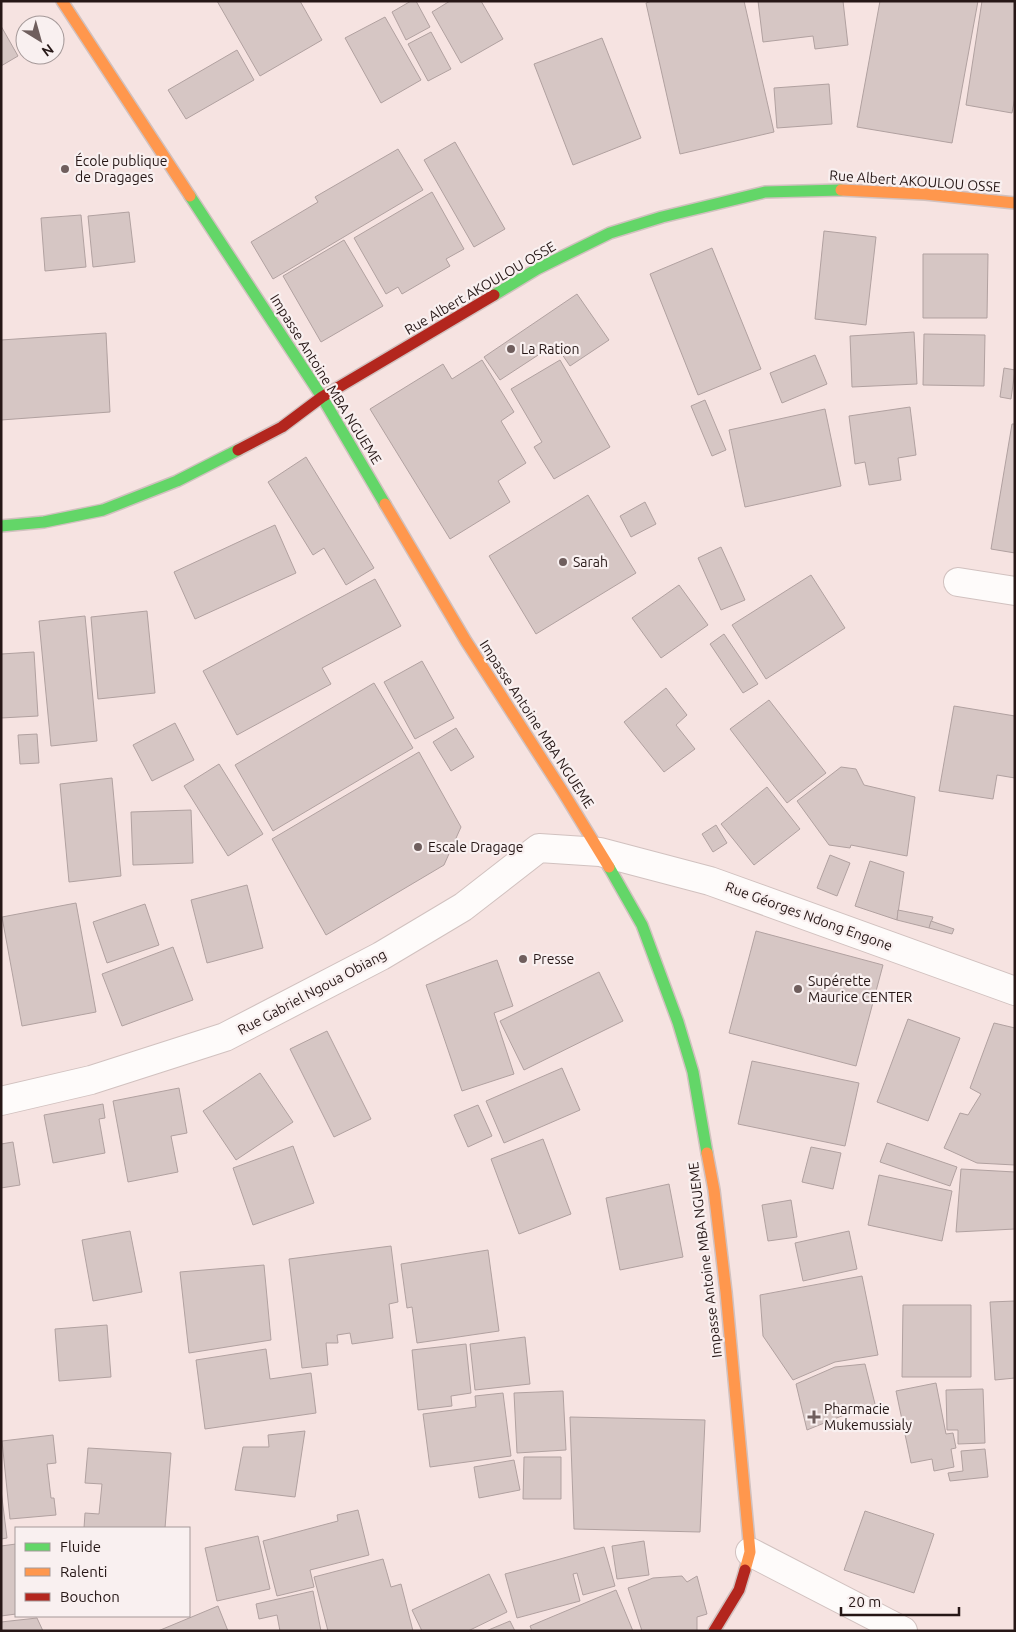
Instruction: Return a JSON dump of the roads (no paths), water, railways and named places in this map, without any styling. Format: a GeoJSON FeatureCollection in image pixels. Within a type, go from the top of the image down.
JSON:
{"type":"FeatureCollection","features":[{"type":"Feature","properties":{"kind":"street","name":"Impasse Antoine MBA NGUEME"},"geometry":{"type":"LineString","coordinates":[[62,1],[322,397],[466,641],[600,852],[642,926],[678,1022],[693,1072],[714,1190],[726,1292],[750,1552]]}},
{"type":"Feature","properties":{"kind":"street","name":"Rue Albert AKOULOU OSSE"},"geometry":{"type":"LineString","coordinates":[[1,526],[44,522],[103,510],[177,481],[282,427],[322,397],[537,269],[610,233],[765,192],[842,190],[925,194],[1015,203]]}},
{"type":"Feature","properties":{"kind":"street"},"geometry":{"type":"LineString","coordinates":[[958,582],[1015,591]]}},
{"type":"Feature","properties":{"kind":"street","name":"Rue Gabriel Ngoua Obiang"},"geometry":{"type":"LineString","coordinates":[[1,1101],[91,1080],[225,1037],[414,937],[463,907],[540,848],[600,852]]}},
{"type":"Feature","properties":{"kind":"street","name":"Rue Géorges Ndong Engone"},"geometry":{"type":"LineString","coordinates":[[600,852],[710,881],[1015,991]]}},
{"type":"Feature","properties":{"kind":"street"},"geometry":{"type":"LineString","coordinates":[[714,1631],[740,1590],[750,1552],[903,1631]]}},
{"type":"Feature","properties":{"kind":"place","name":"École publique de Dragages"},"geometry":{"type":"Point","coordinates":[65,169]}},
{"type":"Feature","properties":{"kind":"place","name":"La Ration"},"geometry":{"type":"Point","coordinates":[511,349]}},
{"type":"Feature","properties":{"kind":"place","name":"Sarah"},"geometry":{"type":"Point","coordinates":[563,562]}},
{"type":"Feature","properties":{"kind":"place","name":"Escale Dragage"},"geometry":{"type":"Point","coordinates":[418,847]}},
{"type":"Feature","properties":{"kind":"place","name":"Presse"},"geometry":{"type":"Point","coordinates":[523,959]}},
{"type":"Feature","properties":{"kind":"place","name":"Supérette Maurice CENTER"},"geometry":{"type":"Point","coordinates":[798,989]}},
{"type":"Feature","properties":{"kind":"place","name":"Pharmacie Mukemussialy"},"geometry":{"type":"Point","coordinates":[814,1417]}}]}
